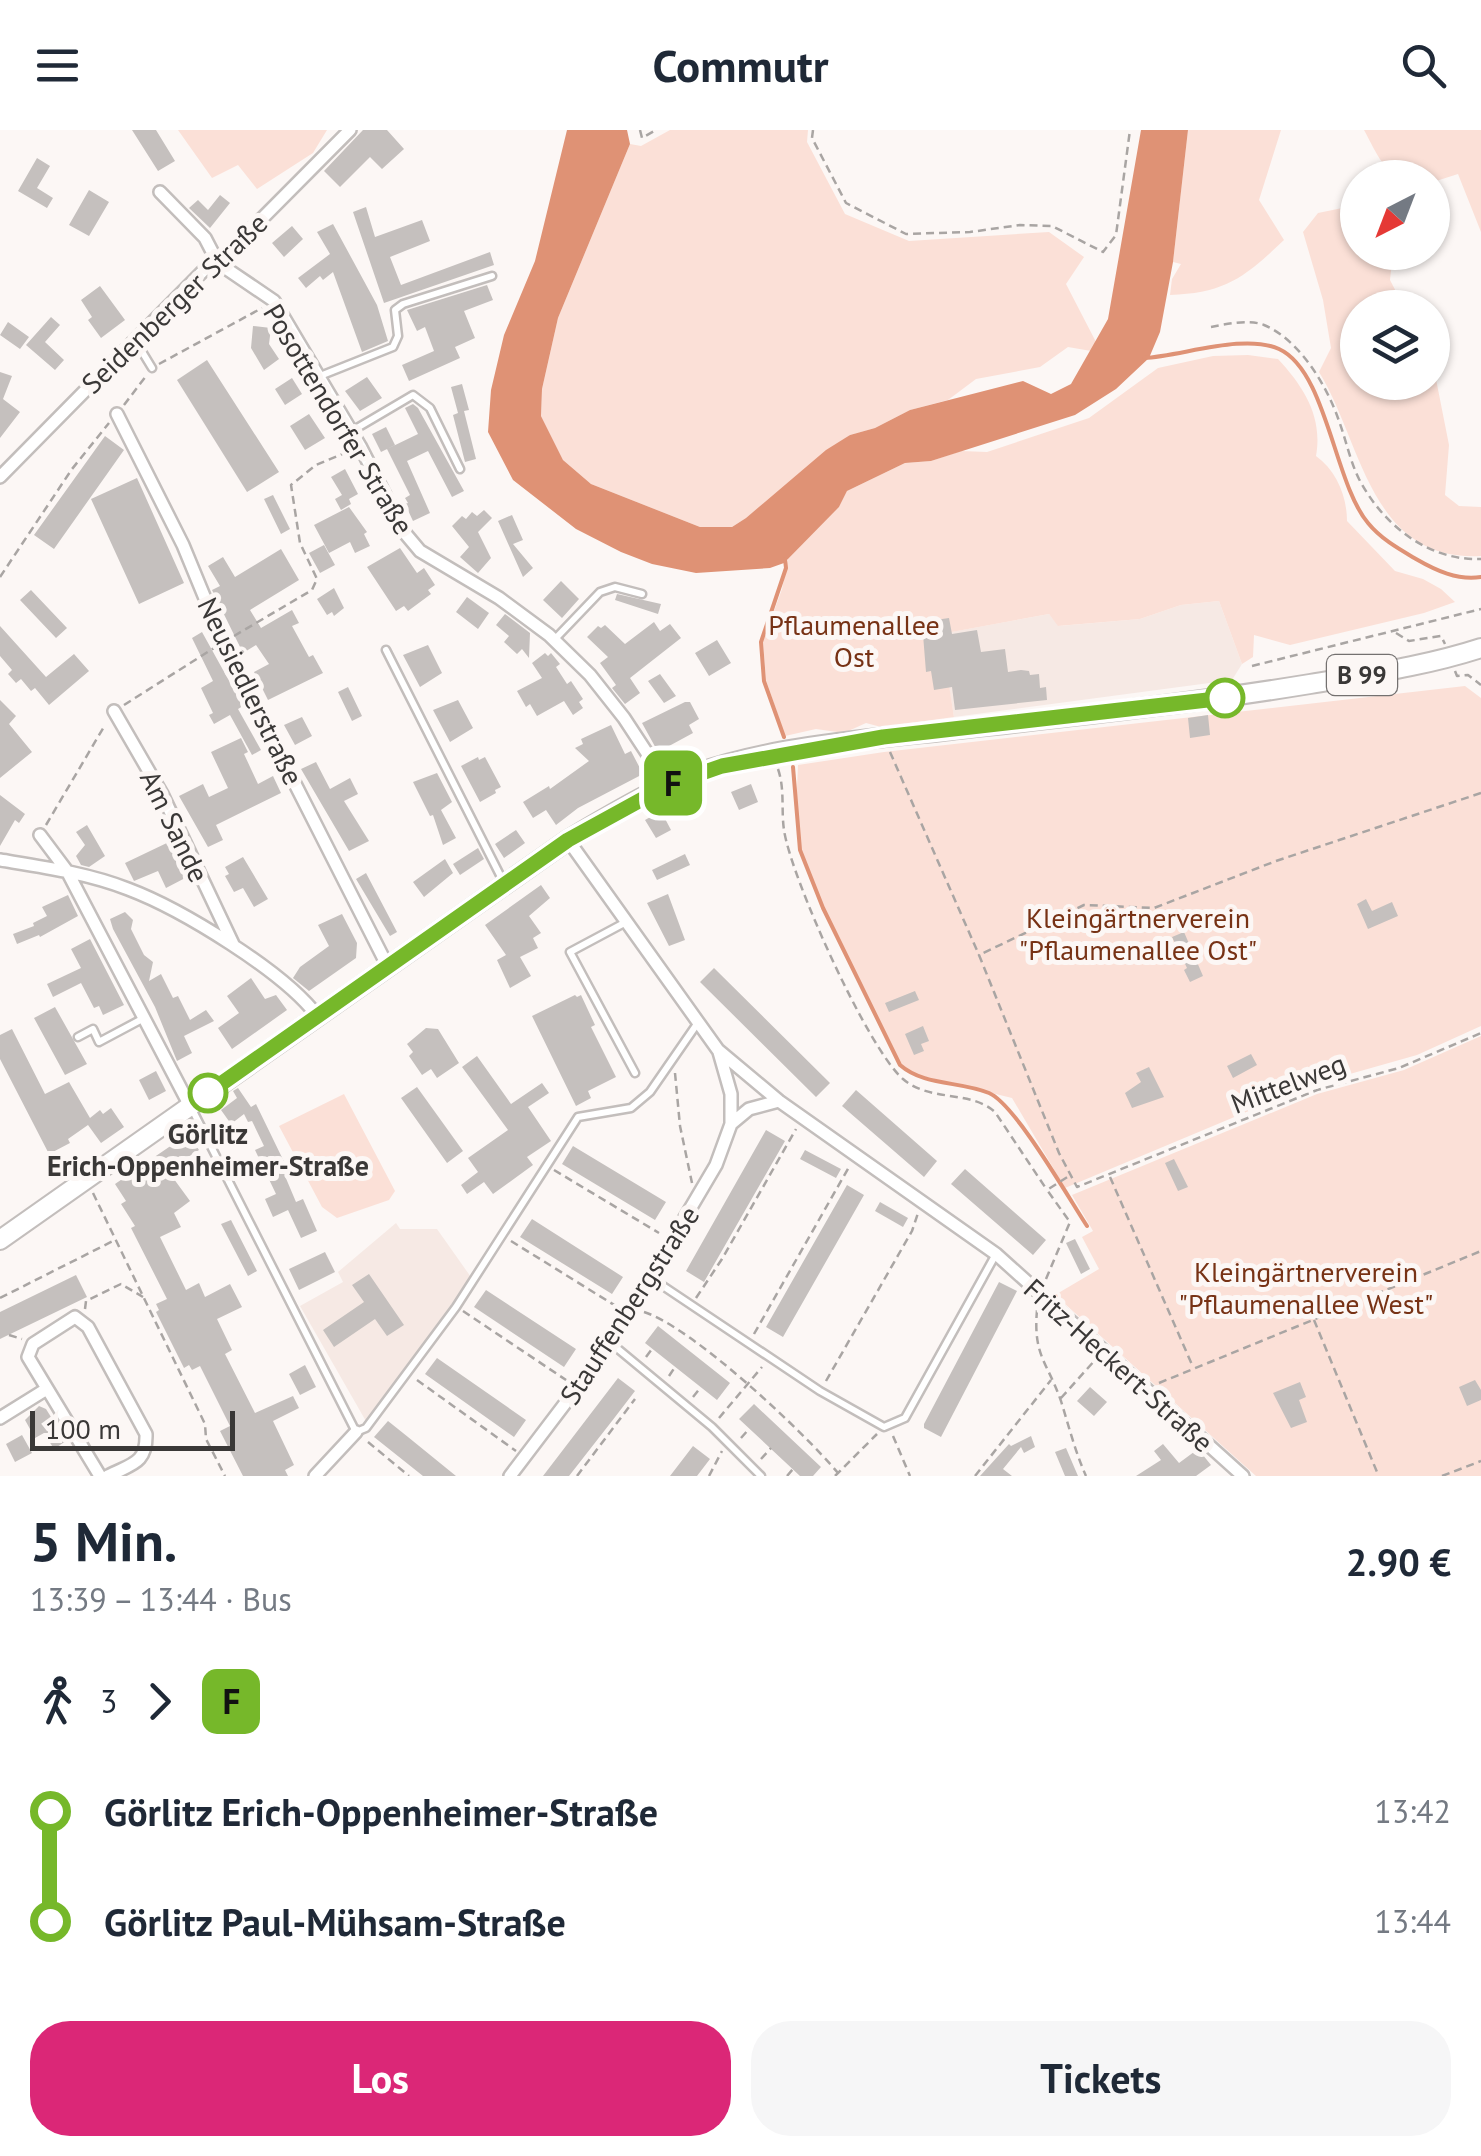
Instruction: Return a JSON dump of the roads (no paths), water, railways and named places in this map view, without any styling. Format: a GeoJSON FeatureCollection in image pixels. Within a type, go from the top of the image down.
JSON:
{"type":"FeatureCollection","features":[{"type":"Feature","properties":{"kind":"main road","name":"B 99"},"geometry":{"type":"LineString","coordinates":[[0,1240],[568,840],[668,785],[722,766],[883,737],[1184,704],[1355,676],[1450,658],[1481,648]]}},
{"type":"Feature","properties":{"kind":"street","name":"Seidenberger Straße"},"geometry":{"type":"LineString","coordinates":[[0,477],[206,267],[218,263],[350,130]]}},
{"type":"Feature","properties":{"kind":"street"},"geometry":{"type":"LineString","coordinates":[[160,192],[205,238],[218,263]]}},
{"type":"Feature","properties":{"kind":"street","name":"Posottendorfer Straße"},"geometry":{"type":"LineString","coordinates":[[218,263],[274,302],[360,446],[404,532],[420,551],[499,598],[554,640],[590,675],[624,718],[668,785]]}},
{"type":"Feature","properties":{"kind":"street","name":"Neusiedlerstraße"},"geometry":{"type":"LineString","coordinates":[[117,414],[183,545],[223,642],[388,968]]}},
{"type":"Feature","properties":{"kind":"street","name":"Am Sande"},"geometry":{"type":"LineString","coordinates":[[114,710],[162,794],[233,944]]}},
{"type":"Feature","properties":{"kind":"street"},"geometry":{"type":"LineString","coordinates":[[40,835],[68,871],[190,1106]]}},
{"type":"Feature","properties":{"kind":"street","name":"Fritz-Heckert-Straße"},"geometry":{"type":"LineString","coordinates":[[568,840],[718,1050],[802,1118],[996,1254],[1243,1476]]}},
{"type":"Feature","properties":{"kind":"street","name":"Am Sande"},"geometry":{"type":"LineString","coordinates":[[0,860],[68,871],[130,890],[233,944],[302,997],[318,1017]]}},
{"type":"Feature","properties":{"kind":"street","name":"Fritz-Heckert-Straße"},"geometry":{"type":"LineString","coordinates":[[718,1050],[732,1094],[731,1124]]}},
{"type":"Feature","properties":{"kind":"street"},"geometry":{"type":"LineString","coordinates":[[731,1124],[749,1108],[779,1101]]}},
{"type":"Feature","properties":{"kind":"street","name":"Stauffenbergstraße"},"geometry":{"type":"LineString","coordinates":[[510,1476],[611,1343],[652,1278],[716,1166],[731,1124]]}},
{"type":"Feature","properties":{"kind":"street"},"geometry":{"type":"LineString","coordinates":[[76,1318],[88,1328],[146,1434],[146,1450],[141,1459],[104,1476],[46,1390],[28,1357],[33,1344],[76,1318]]}},
{"type":"Feature","properties":{"kind":"street"},"geometry":{"type":"LineString","coordinates":[[0,1418],[46,1390]]}},
{"type":"Feature","properties":{"kind":"street"},"geometry":{"type":"LineString","coordinates":[[315,1476],[356,1432]]}},
{"type":"Feature","properties":{"kind":"lane"},"geometry":{"type":"LineString","coordinates":[[319,377],[392,346],[398,336],[395,310],[403,304],[492,276]]}},
{"type":"Feature","properties":{"kind":"lane"},"geometry":{"type":"LineString","coordinates":[[135,339],[152,368]]}},
{"type":"Feature","properties":{"kind":"lane"},"geometry":{"type":"LineString","coordinates":[[351,431],[413,395],[430,408],[460,468]]}},
{"type":"Feature","properties":{"kind":"lane"},"geometry":{"type":"LineString","coordinates":[[554,640],[600,592],[615,587],[642,594]]}},
{"type":"Feature","properties":{"kind":"lane"},"geometry":{"type":"LineString","coordinates":[[386,650],[505,885]]}},
{"type":"Feature","properties":{"kind":"lane"},"geometry":{"type":"LineString","coordinates":[[628,920],[570,952],[635,1072]]}},
{"type":"Feature","properties":{"kind":"lane"},"geometry":{"type":"LineString","coordinates":[[78,1037],[92,1029],[99,1042],[145,1017]]}},
{"type":"Feature","properties":{"kind":"lane"},"geometry":{"type":"LineString","coordinates":[[190,1106],[356,1432],[366,1428],[456,1307],[578,1117],[630,1108],[650,1092],[697,1024]]}},
{"type":"Feature","properties":{"kind":"lane","name":"Fritz-Heckert-Straße"},"geometry":{"type":"LineString","coordinates":[[652,1278],[820,1391],[884,1427],[905,1418],[996,1254]]}},
{"type":"Feature","properties":{"kind":"lane"},"geometry":{"type":"LineString","coordinates":[[611,1343],[712,1427],[761,1476]]}},
{"type":"Feature","properties":{"kind":"waterway"},"geometry":{"type":"LineString","coordinates":[[1144,358],[1231,344],[1279,349],[1295,361],[1308,380],[1346,482],[1368,523],[1390,543],[1431,567],[1455,576],[1481,577]]}},
{"type":"Feature","properties":{"kind":"waterway"},"geometry":{"type":"LineString","coordinates":[[784,737],[764,681],[761,642],[786,568],[785,559]]}},
{"type":"Feature","properties":{"kind":"waterway"},"geometry":{"type":"LineString","coordinates":[[793,767],[800,850],[823,908],[900,1065],[920,1077],[978,1089],[1000,1101],[1026,1132],[1087,1226]]}},
{"type":"Feature","properties":{"kind":"place","name":"Görlitz Erich-Oppenheimer-Straße"},"geometry":{"type":"Point","coordinates":[208,1093]}},
{"type":"Feature","properties":{"kind":"park label","name":"Pflaumenallee Ost"},"geometry":{"type":"Point","coordinates":[854,640]}},
{"type":"Feature","properties":{"kind":"park label","name":"Kleingärtnerverein \"Pflaumenallee Ost\""},"geometry":{"type":"Point","coordinates":[1138,933]}},
{"type":"Feature","properties":{"kind":"park label","name":"Kleingärtnerverein \"Pflaumenallee West\""},"geometry":{"type":"Point","coordinates":[1306,1287]}}]}
